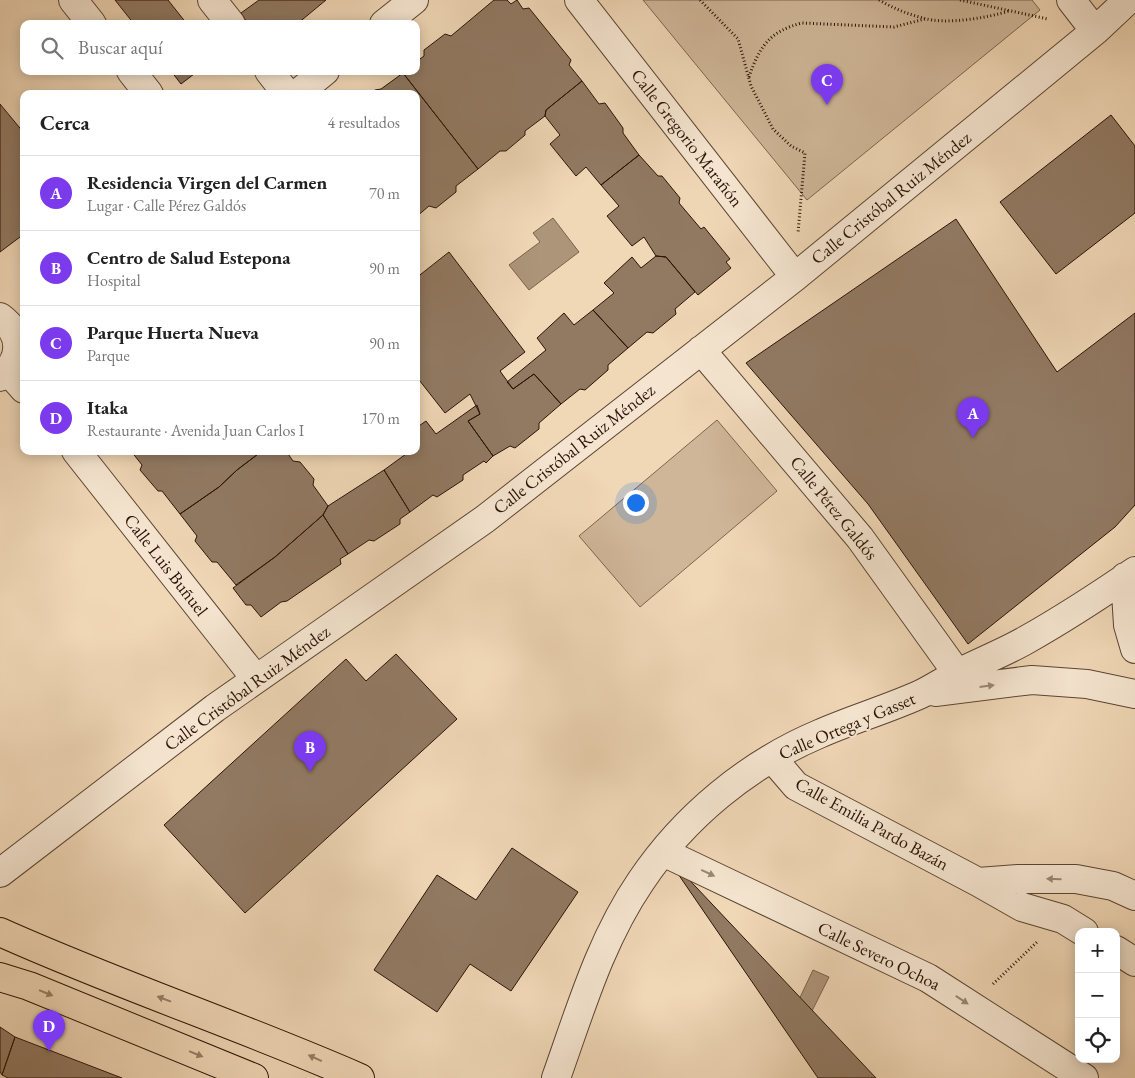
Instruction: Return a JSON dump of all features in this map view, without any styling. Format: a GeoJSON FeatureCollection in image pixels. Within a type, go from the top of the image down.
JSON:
{"type":"FeatureCollection","features":[{"type":"Feature","properties":{"kind":"main road"},"geometry":{"type":"LineString","coordinates":[[0,932],[43,952],[297,1051],[360,1078]]}},
{"type":"Feature","properties":{"kind":"main road"},"geometry":{"type":"LineString","coordinates":[[0,977],[29,986],[254,1078]]}},
{"type":"Feature","properties":{"kind":"street"},"geometry":{"type":"LineString","coordinates":[[72,0],[89,20]]}},
{"type":"Feature","properties":{"kind":"street"},"geometry":{"type":"LineString","coordinates":[[212,0],[228,20]]}},
{"type":"Feature","properties":{"kind":"street"},"geometry":{"type":"LineString","coordinates":[[389,20],[414,0]]}},
{"type":"Feature","properties":{"kind":"street","name":"Calle Gregorio Marañón"},"geometry":{"type":"LineString","coordinates":[[579,0],[795,277]]}},
{"type":"Feature","properties":{"kind":"street"},"geometry":{"type":"LineString","coordinates":[[1071,0],[1095,31]]}},
{"type":"Feature","properties":{"kind":"street","name":"Calle Cristóbal Ruiz Méndez"},"geometry":{"type":"LineString","coordinates":[[0,873],[215,708],[485,519],[795,277],[1095,31],[1128,11]]}},
{"type":"Feature","properties":{"kind":"street"},"geometry":{"type":"LineString","coordinates":[[133,75],[146,90]]}},
{"type":"Feature","properties":{"kind":"street"},"geometry":{"type":"LineString","coordinates":[[272,75],[284,90]]}},
{"type":"Feature","properties":{"kind":"street"},"geometry":{"type":"LineString","coordinates":[[302,90],[320,75]]}},
{"type":"Feature","properties":{"kind":"street"},"geometry":{"type":"LineString","coordinates":[[10,316],[18,346],[11,379]]}},
{"type":"Feature","properties":{"kind":"street","name":"Calle Pérez Galdós"},"geometry":{"type":"LineString","coordinates":[[701,350],[860,538],[958,673]]}},
{"type":"Feature","properties":{"kind":"street","name":"Calle Luis Buñuel"},"geometry":{"type":"LineString","coordinates":[[79,455],[256,680]]}},
{"type":"Feature","properties":{"kind":"street"},"geometry":{"type":"LineString","coordinates":[[1130,574],[1128,624],[1135,649]]}},
{"type":"Feature","properties":{"kind":"street","name":"Calle Ortega y Gasset"},"geometry":{"type":"LineString","coordinates":[[556,1078],[592,976],[622,911],[642,880],[687,824],[715,798],[772,758],[818,734],[921,694],[958,673],[1024,641],[1130,574]]}},
{"type":"Feature","properties":{"kind":"street"},"geometry":{"type":"LineString","coordinates":[[921,694],[1032,680],[1087,684],[1135,694]]}},
{"type":"Feature","properties":{"kind":"street","name":"Calle Emilia Pardo Bazán"},"geometry":{"type":"LineString","coordinates":[[772,758],[796,786],[1022,907],[1073,925]]}},
{"type":"Feature","properties":{"kind":"street","name":"Calle Severo Ochoa"},"geometry":{"type":"LineString","coordinates":[[664,852],[928,978],[1084,1078]]}},
{"type":"Feature","properties":{"kind":"street"},"geometry":{"type":"LineString","coordinates":[[978,882],[1018,879],[1076,879],[1124,891]]}},
{"type":"Feature","properties":{"kind":"street"},"geometry":{"type":"LineString","coordinates":[[1073,925],[1068,907],[1076,897],[1088,890],[1124,891]]}},
{"type":"Feature","properties":{"kind":"street"},"geometry":{"type":"LineString","coordinates":[[1120,953],[1135,962]]}},
{"type":"Feature","properties":{"kind":"path"},"geometry":{"type":"LineString","coordinates":[[700,0],[738,39],[749,79],[762,110],[773,129],[791,146],[805,152],[795,277]]}},
{"type":"Feature","properties":{"kind":"path"},"geometry":{"type":"LineString","coordinates":[[879,0],[894,8],[925,19]]}},
{"type":"Feature","properties":{"kind":"path"},"geometry":{"type":"LineString","coordinates":[[960,0],[1049,19]]}},
{"type":"Feature","properties":{"kind":"path"},"geometry":{"type":"LineString","coordinates":[[749,79],[756,57],[774,34],[788,26],[802,23],[894,27],[925,19],[954,20],[989,17],[1009,11]]}},
{"type":"Feature","properties":{"kind":"path"},"geometry":{"type":"LineString","coordinates":[[970,1005],[1073,925]]}},
{"type":"Feature","properties":{"kind":"shaded area"},"geometry":{"type":"Polygon","coordinates":[[[643,0],[1032,0],[1040,10],[807,200],[643,0]]]}},
{"type":"Feature","properties":{"kind":"shaded area"},"geometry":{"type":"Polygon","coordinates":[[[553,218],[579,252],[529,290],[509,265],[540,242],[533,233],[553,218]]]}},
{"type":"Feature","properties":{"kind":"shaded area"},"geometry":{"type":"Polygon","coordinates":[[[717,420],[777,491],[640,607],[579,536],[717,420]]]}},
{"type":"Feature","properties":{"kind":"shaded area"},"geometry":{"type":"Polygon","coordinates":[[[813,970],[829,977],[810,1015],[795,1008],[813,970]]]}},
{"type":"Feature","properties":{"kind":"building"},"geometry":{"type":"Polygon","coordinates":[[[115,0],[168,0],[184,20],[131,20],[115,0]]]}},
{"type":"Feature","properties":{"kind":"building"},"geometry":{"type":"Polygon","coordinates":[[[259,0],[326,0],[302,20],[245,20],[241,13],[259,0]]]}},
{"type":"Feature","properties":{"kind":"building"},"geometry":{"type":"Polygon","coordinates":[[[494,0],[507,0],[511,4],[517,0],[523,9],[529,8],[571,60],[569,65],[582,81],[546,110],[545,116],[525,131],[525,135],[506,151],[500,151],[478,169],[420,95],[420,90],[416,90],[405,75],[420,75],[420,59],[424,56],[424,50],[445,34],[451,36],[494,0]]]}},
{"type":"Feature","properties":{"kind":"building"},"geometry":{"type":"Polygon","coordinates":[[[174,75],[193,75],[181,84],[174,75]]]}},
{"type":"Feature","properties":{"kind":"building"},"geometry":{"type":"Polygon","coordinates":[[[400,75],[405,75],[416,90],[375,90],[381,89],[400,75]]]}},
{"type":"Feature","properties":{"kind":"building"},"geometry":{"type":"Polygon","coordinates":[[[582,81],[599,104],[605,103],[639,155],[601,185],[586,167],[576,176],[550,144],[560,135],[545,116],[546,110],[582,81]]]}},
{"type":"Feature","properties":{"kind":"building"},"geometry":{"type":"Polygon","coordinates":[[[420,95],[478,169],[456,186],[456,192],[436,208],[429,206],[420,214],[420,95]]]}},
{"type":"Feature","properties":{"kind":"building"},"geometry":{"type":"Polygon","coordinates":[[[0,104],[20,128],[20,237],[0,252],[0,104]]]}},
{"type":"Feature","properties":{"kind":"building"},"geometry":{"type":"Polygon","coordinates":[[[1111,115],[1135,146],[1135,213],[1056,274],[1000,202],[1111,115]]]}},
{"type":"Feature","properties":{"kind":"building"},"geometry":{"type":"Polygon","coordinates":[[[639,155],[658,176],[662,176],[680,198],[679,203],[701,229],[704,227],[730,259],[726,262],[731,268],[698,295],[666,257],[656,256],[644,237],[632,246],[607,216],[619,206],[601,185],[639,155]]]}},
{"type":"Feature","properties":{"kind":"building"},"geometry":{"type":"Polygon","coordinates":[[[956,219],[1057,372],[1135,313],[1135,505],[1115,527],[968,644],[868,504],[746,363],[956,219]]]}},
{"type":"Feature","properties":{"kind":"building"},"geometry":{"type":"Polygon","coordinates":[[[449,252],[525,352],[500,371],[513,389],[534,374],[561,404],[539,423],[539,429],[515,448],[510,446],[493,456],[468,421],[480,414],[470,394],[445,413],[420,381],[420,275],[449,252]]]}},
{"type":"Feature","properties":{"kind":"building"},"geometry":{"type":"Polygon","coordinates":[[[656,256],[666,257],[695,292],[675,309],[676,314],[653,333],[647,332],[628,348],[593,310],[614,293],[604,283],[632,257],[641,268],[656,256]]]}},
{"type":"Feature","properties":{"kind":"building"},"geometry":{"type":"Polygon","coordinates":[[[593,310],[628,348],[608,365],[608,370],[585,390],[580,389],[561,404],[534,374],[513,389],[507,382],[546,350],[537,338],[564,313],[574,325],[593,310]]]}},
{"type":"Feature","properties":{"kind":"building"},"geometry":{"type":"Polygon","coordinates":[[[477,405],[480,414],[468,421],[493,456],[486,463],[484,461],[463,475],[463,480],[437,497],[433,495],[410,512],[384,470],[405,455],[420,455],[420,425],[426,421],[436,434],[477,405]]]}},
{"type":"Feature","properties":{"kind":"building"},"geometry":{"type":"Polygon","coordinates":[[[134,455],[257,455],[219,487],[180,514],[162,491],[158,491],[140,470],[142,465],[134,455]]]}},
{"type":"Feature","properties":{"kind":"building"},"geometry":{"type":"Polygon","coordinates":[[[257,455],[289,455],[293,461],[300,462],[314,479],[313,485],[328,506],[323,515],[275,557],[236,585],[217,562],[212,562],[195,541],[197,536],[180,514],[219,487],[257,455]]]}},
{"type":"Feature","properties":{"kind":"building"},"geometry":{"type":"Polygon","coordinates":[[[384,470],[410,512],[400,519],[400,524],[374,541],[369,540],[348,554],[323,515],[328,506],[384,470]]]}},
{"type":"Feature","properties":{"kind":"building"},"geometry":{"type":"Polygon","coordinates":[[[323,515],[348,554],[340,559],[341,564],[261,617],[251,605],[246,605],[233,588],[275,557],[323,515]]]}},
{"type":"Feature","properties":{"kind":"building"},"geometry":{"type":"Polygon","coordinates":[[[396,654],[457,719],[245,913],[164,825],[346,659],[366,681],[396,654]]]}},
{"type":"Feature","properties":{"kind":"building"},"geometry":{"type":"Polygon","coordinates":[[[512,848],[578,892],[511,991],[470,964],[437,1012],[374,970],[437,875],[476,900],[512,848]]]}},
{"type":"Feature","properties":{"kind":"building"},"geometry":{"type":"Polygon","coordinates":[[[663,852],[876,1078],[818,1078],[663,852]]]}},
{"type":"Feature","properties":{"kind":"building"},"geometry":{"type":"Polygon","coordinates":[[[0,1027],[15,1037],[2,1075],[0,1072],[0,1027]]]}},
{"type":"Feature","properties":{"kind":"building"},"geometry":{"type":"Polygon","coordinates":[[[15,1037],[122,1078],[8,1078],[2,1075],[15,1037]]]}},
{"type":"Feature","properties":{"kind":"place","name":"Parque Huerta Nueva"},"geometry":{"type":"Point","coordinates":[827,105]}},
{"type":"Feature","properties":{"kind":"place","name":"Residencia Virgen del Carmen"},"geometry":{"type":"Point","coordinates":[973,438]}},
{"type":"Feature","properties":{"kind":"place","name":"Centro de Salud Estepona"},"geometry":{"type":"Point","coordinates":[310,772]}},
{"type":"Feature","properties":{"kind":"place","name":"Itaka"},"geometry":{"type":"Point","coordinates":[49,1051]}}]}
